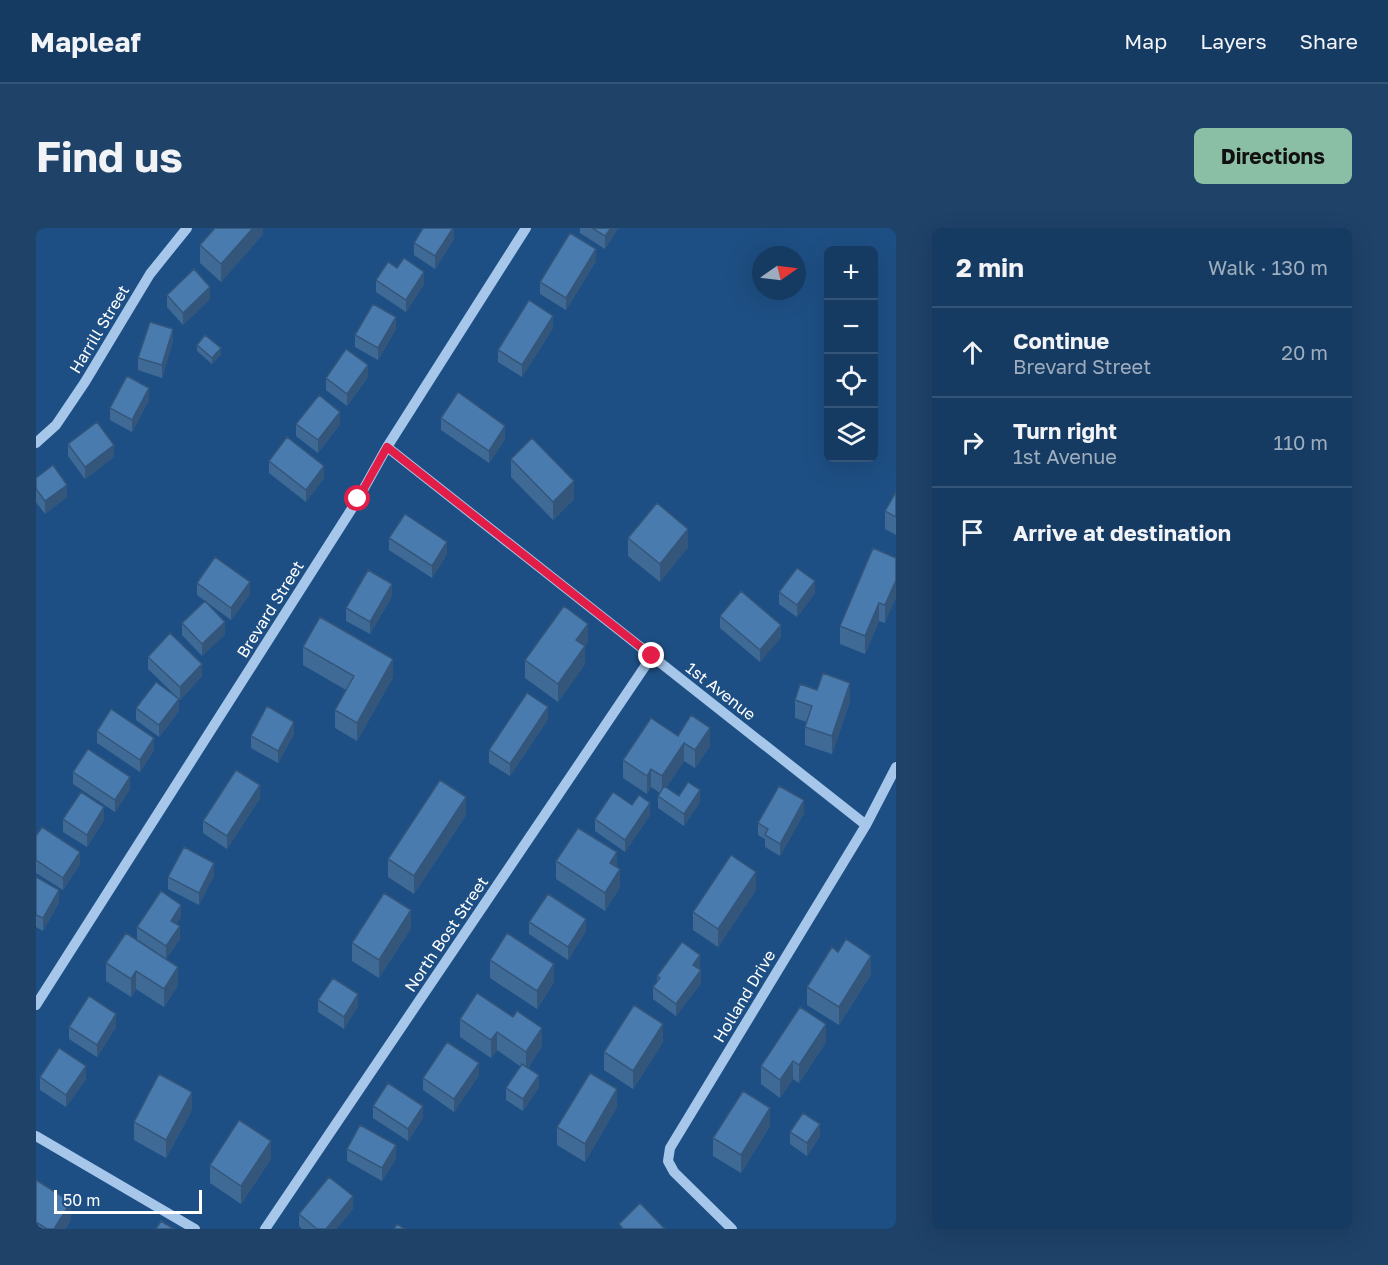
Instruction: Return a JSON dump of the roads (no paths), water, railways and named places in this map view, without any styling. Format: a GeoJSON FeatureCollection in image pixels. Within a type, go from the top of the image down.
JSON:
{"type":"FeatureCollection","features":[{"type":"Feature","properties":{"kind":"street","name":"Harrill Street"},"geometry":{"type":"LineString","coordinates":[[36,443],[56,425],[85,382],[150,274],[187,228]]}},
{"type":"Feature","properties":{"kind":"street","name":"Brevard Street"},"geometry":{"type":"LineString","coordinates":[[36,1005],[358,499],[387,447],[526,228]]}},
{"type":"Feature","properties":{"kind":"street","name":"1st Avenue"},"geometry":{"type":"LineString","coordinates":[[387,447],[866,825]]}},
{"type":"Feature","properties":{"kind":"street","name":"North Bost Street"},"geometry":{"type":"LineString","coordinates":[[264,1229],[652,656]]}},
{"type":"Feature","properties":{"kind":"street","name":"Holland Drive"},"geometry":{"type":"LineString","coordinates":[[732,1229],[674,1172],[668,1161],[670,1148],[866,825],[896,766]]}},
{"type":"Feature","properties":{"kind":"street"},"geometry":{"type":"LineString","coordinates":[[36,1136],[195,1229]]}}]}
